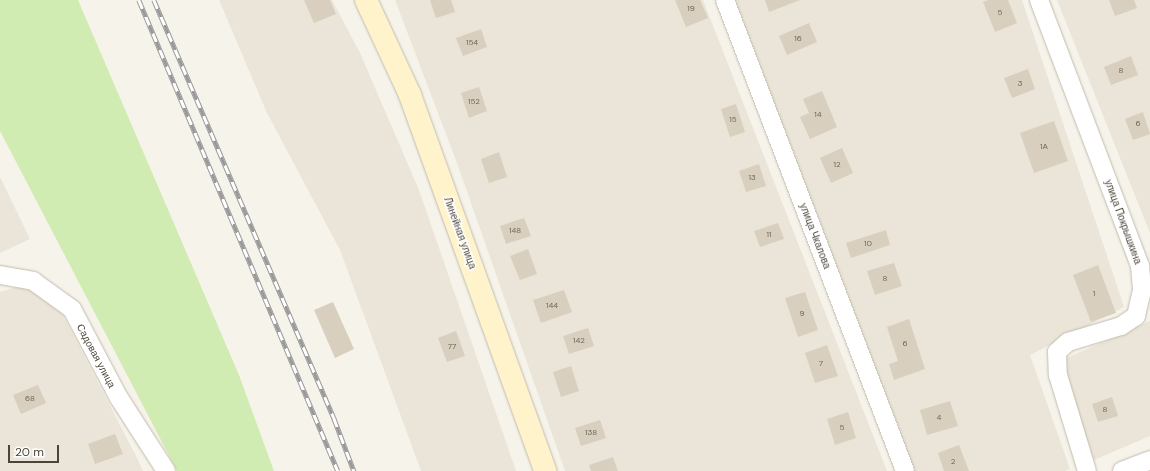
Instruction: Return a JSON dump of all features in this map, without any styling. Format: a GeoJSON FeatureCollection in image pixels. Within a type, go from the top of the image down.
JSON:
{"type":"FeatureCollection","features":[{"type":"Feature","properties":{"kind":"main road","name":"Линейная улица"},"geometry":{"type":"LineString","coordinates":[[366,0],[410,95],[545,471]]}},
{"type":"Feature","properties":{"kind":"street","name":"улица Чкалова"},"geometry":{"type":"LineString","coordinates":[[725,0],[905,471]]}},
{"type":"Feature","properties":{"kind":"street","name":"улица Покрышкина"},"geometry":{"type":"LineString","coordinates":[[1039,0],[1140,266],[1142,290],[1136,316],[1121,326],[1068,342],[1057,352],[1058,375],[1087,471]]}},
{"type":"Feature","properties":{"kind":"street","name":"Садовая улица"},"geometry":{"type":"LineString","coordinates":[[0,276],[34,281],[72,309],[119,398],[166,471]]}},
{"type":"Feature","properties":{"kind":"street"},"geometry":{"type":"LineString","coordinates":[[1122,471],[1150,460]]}},
{"type":"Feature","properties":{"kind":"shaded area"},"geometry":{"type":"Polygon","coordinates":[[[219,0],[332,0],[360,53],[419,190],[516,471],[421,471],[340,250],[267,113],[219,0]]]}},
{"type":"Feature","properties":{"kind":"shaded area"},"geometry":{"type":"Polygon","coordinates":[[[395,0],[703,0],[887,471],[565,471],[457,163],[395,0]]]}},
{"type":"Feature","properties":{"kind":"shaded area"},"geometry":{"type":"Polygon","coordinates":[[[734,0],[1022,0],[1124,307],[1030,355],[1070,469],[1065,471],[913,471],[734,0]]]}},
{"type":"Feature","properties":{"kind":"shaded area"},"geometry":{"type":"Polygon","coordinates":[[[1057,0],[1150,0],[1150,233],[1057,0]]]}},
{"type":"Feature","properties":{"kind":"shaded area"},"geometry":{"type":"Polygon","coordinates":[[[0,177],[30,239],[0,253],[0,177]]]}},
{"type":"Feature","properties":{"kind":"shaded area"},"geometry":{"type":"Polygon","coordinates":[[[44,279],[143,471],[0,471],[0,292],[44,279]]]}},
{"type":"Feature","properties":{"kind":"shaded area"},"geometry":{"type":"Polygon","coordinates":[[[1150,321],[1150,436],[1094,460],[1060,361],[1150,321]]]}},
{"type":"Feature","properties":{"kind":"green space"},"geometry":{"type":"Polygon","coordinates":[[[0,0],[78,0],[239,375],[274,471],[177,471],[0,131],[0,0]]]}},
{"type":"Feature","properties":{"kind":"building"},"geometry":{"type":"Polygon","coordinates":[[[304,0],[330,0],[336,14],[314,23],[304,0]]]}},
{"type":"Feature","properties":{"kind":"building"},"geometry":{"type":"Polygon","coordinates":[[[430,0],[451,0],[455,12],[436,18],[430,0]]]}},
{"type":"Feature","properties":{"kind":"building"},"geometry":{"type":"Polygon","coordinates":[[[675,0],[700,0],[708,18],[686,27],[675,0]]]}},
{"type":"Feature","properties":{"kind":"building"},"geometry":{"type":"Polygon","coordinates":[[[765,0],[800,0],[769,12],[765,0]]]}},
{"type":"Feature","properties":{"kind":"building"},"geometry":{"type":"Polygon","coordinates":[[[988,0],[1008,0],[1017,23],[995,32],[983,2],[988,0]]]}},
{"type":"Feature","properties":{"kind":"building"},"geometry":{"type":"Polygon","coordinates":[[[1109,0],[1134,0],[1137,8],[1115,16],[1109,0]]]}},
{"type":"Feature","properties":{"kind":"building"},"geometry":{"type":"Polygon","coordinates":[[[809,23],[817,42],[787,55],[779,36],[809,23]]]}},
{"type":"Feature","properties":{"kind":"building"},"geometry":{"type":"Polygon","coordinates":[[[481,29],[487,47],[463,56],[456,38],[481,29]]]}},
{"type":"Feature","properties":{"kind":"building"},"geometry":{"type":"Polygon","coordinates":[[[1131,56],[1138,75],[1111,85],[1104,67],[1131,56]]]}},
{"type":"Feature","properties":{"kind":"building"},"geometry":{"type":"Polygon","coordinates":[[[1028,69],[1035,89],[1012,98],[1004,78],[1028,69]]]}},
{"type":"Feature","properties":{"kind":"building"},"geometry":{"type":"Polygon","coordinates":[[[479,87],[487,111],[469,118],[461,93],[479,87]]]}},
{"type":"Feature","properties":{"kind":"building"},"geometry":{"type":"Polygon","coordinates":[[[822,91],[837,127],[810,139],[800,117],[809,113],[803,99],[822,91]]]}},
{"type":"Feature","properties":{"kind":"building"},"geometry":{"type":"Polygon","coordinates":[[[736,104],[745,132],[730,137],[721,109],[736,104]]]}},
{"type":"Feature","properties":{"kind":"building"},"geometry":{"type":"Polygon","coordinates":[[[1143,112],[1150,134],[1133,140],[1125,119],[1143,112]]]}},
{"type":"Feature","properties":{"kind":"building"},"geometry":{"type":"Polygon","coordinates":[[[1054,121],[1068,161],[1034,173],[1020,133],[1054,121]]]}},
{"type":"Feature","properties":{"kind":"building"},"geometry":{"type":"Polygon","coordinates":[[[842,148],[853,173],[831,183],[820,158],[842,148]]]}},
{"type":"Feature","properties":{"kind":"building"},"geometry":{"type":"Polygon","coordinates":[[[499,152],[507,177],[489,183],[481,159],[499,152]]]}},
{"type":"Feature","properties":{"kind":"building"},"geometry":{"type":"Polygon","coordinates":[[[759,164],[766,186],[746,192],[739,171],[759,164]]]}},
{"type":"Feature","properties":{"kind":"building"},"geometry":{"type":"Polygon","coordinates":[[[524,218],[531,236],[506,244],[500,226],[524,218]]]}},
{"type":"Feature","properties":{"kind":"building"},"geometry":{"type":"Polygon","coordinates":[[[778,223],[784,239],[760,247],[754,231],[778,223]]]}},
{"type":"Feature","properties":{"kind":"building"},"geometry":{"type":"Polygon","coordinates":[[[886,230],[890,245],[851,258],[846,243],[886,230]]]}},
{"type":"Feature","properties":{"kind":"building"},"geometry":{"type":"Polygon","coordinates":[[[528,249],[537,274],[520,280],[510,256],[528,249]]]}},
{"type":"Feature","properties":{"kind":"building"},"geometry":{"type":"Polygon","coordinates":[[[894,263],[902,286],[875,295],[867,271],[894,263]]]}},
{"type":"Feature","properties":{"kind":"building"},"geometry":{"type":"Polygon","coordinates":[[[1098,265],[1116,313],[1091,322],[1073,275],[1098,265]]]}},
{"type":"Feature","properties":{"kind":"building"},"geometry":{"type":"Polygon","coordinates":[[[564,290],[572,312],[541,323],[533,300],[564,290]]]}},
{"type":"Feature","properties":{"kind":"building"},"geometry":{"type":"Polygon","coordinates":[[[805,292],[818,330],[798,337],[785,298],[805,292]]]}},
{"type":"Feature","properties":{"kind":"building"},"geometry":{"type":"Polygon","coordinates":[[[333,302],[354,349],[335,358],[314,310],[333,302]]]}},
{"type":"Feature","properties":{"kind":"building"},"geometry":{"type":"Polygon","coordinates":[[[909,319],[925,369],[894,380],[889,364],[898,361],[887,327],[909,319]]]}},
{"type":"Feature","properties":{"kind":"building"},"geometry":{"type":"Polygon","coordinates":[[[588,328],[594,346],[569,354],[563,336],[588,328]]]}},
{"type":"Feature","properties":{"kind":"building"},"geometry":{"type":"Polygon","coordinates":[[[456,331],[465,356],[447,362],[438,338],[456,331]]]}},
{"type":"Feature","properties":{"kind":"building"},"geometry":{"type":"Polygon","coordinates":[[[827,345],[838,376],[815,383],[805,353],[827,345]]]}},
{"type":"Feature","properties":{"kind":"building"},"geometry":{"type":"Polygon","coordinates":[[[571,366],[579,391],[561,397],[553,372],[571,366]]]}},
{"type":"Feature","properties":{"kind":"building"},"geometry":{"type":"Polygon","coordinates":[[[38,385],[46,403],[21,414],[13,395],[38,385]]]}},
{"type":"Feature","properties":{"kind":"building"},"geometry":{"type":"Polygon","coordinates":[[[1112,397],[1118,416],[1098,422],[1092,404],[1112,397]]]}},
{"type":"Feature","properties":{"kind":"building"},"geometry":{"type":"Polygon","coordinates":[[[950,401],[958,426],[927,435],[920,410],[950,401]]]}},
{"type":"Feature","properties":{"kind":"building"},"geometry":{"type":"Polygon","coordinates":[[[848,412],[856,438],[835,445],[827,419],[848,412]]]}},
{"type":"Feature","properties":{"kind":"building"},"geometry":{"type":"Polygon","coordinates":[[[600,420],[606,438],[581,446],[575,428],[600,420]]]}},
{"type":"Feature","properties":{"kind":"building"},"geometry":{"type":"Polygon","coordinates":[[[115,434],[123,454],[95,464],[88,444],[115,434]]]}},
{"type":"Feature","properties":{"kind":"building"},"geometry":{"type":"Polygon","coordinates":[[[959,445],[969,471],[944,471],[938,453],[959,445]]]}},
{"type":"Feature","properties":{"kind":"building"},"geometry":{"type":"Polygon","coordinates":[[[613,457],[618,471],[591,471],[589,465],[613,457]]]}},
{"type":"Feature","properties":{"kind":"railway"},"geometry":{"type":"LineString","coordinates":[[139,0],[338,471]]}},
{"type":"Feature","properties":{"kind":"railway"},"geometry":{"type":"LineString","coordinates":[[154,0],[334,418],[354,471]]}}]}
